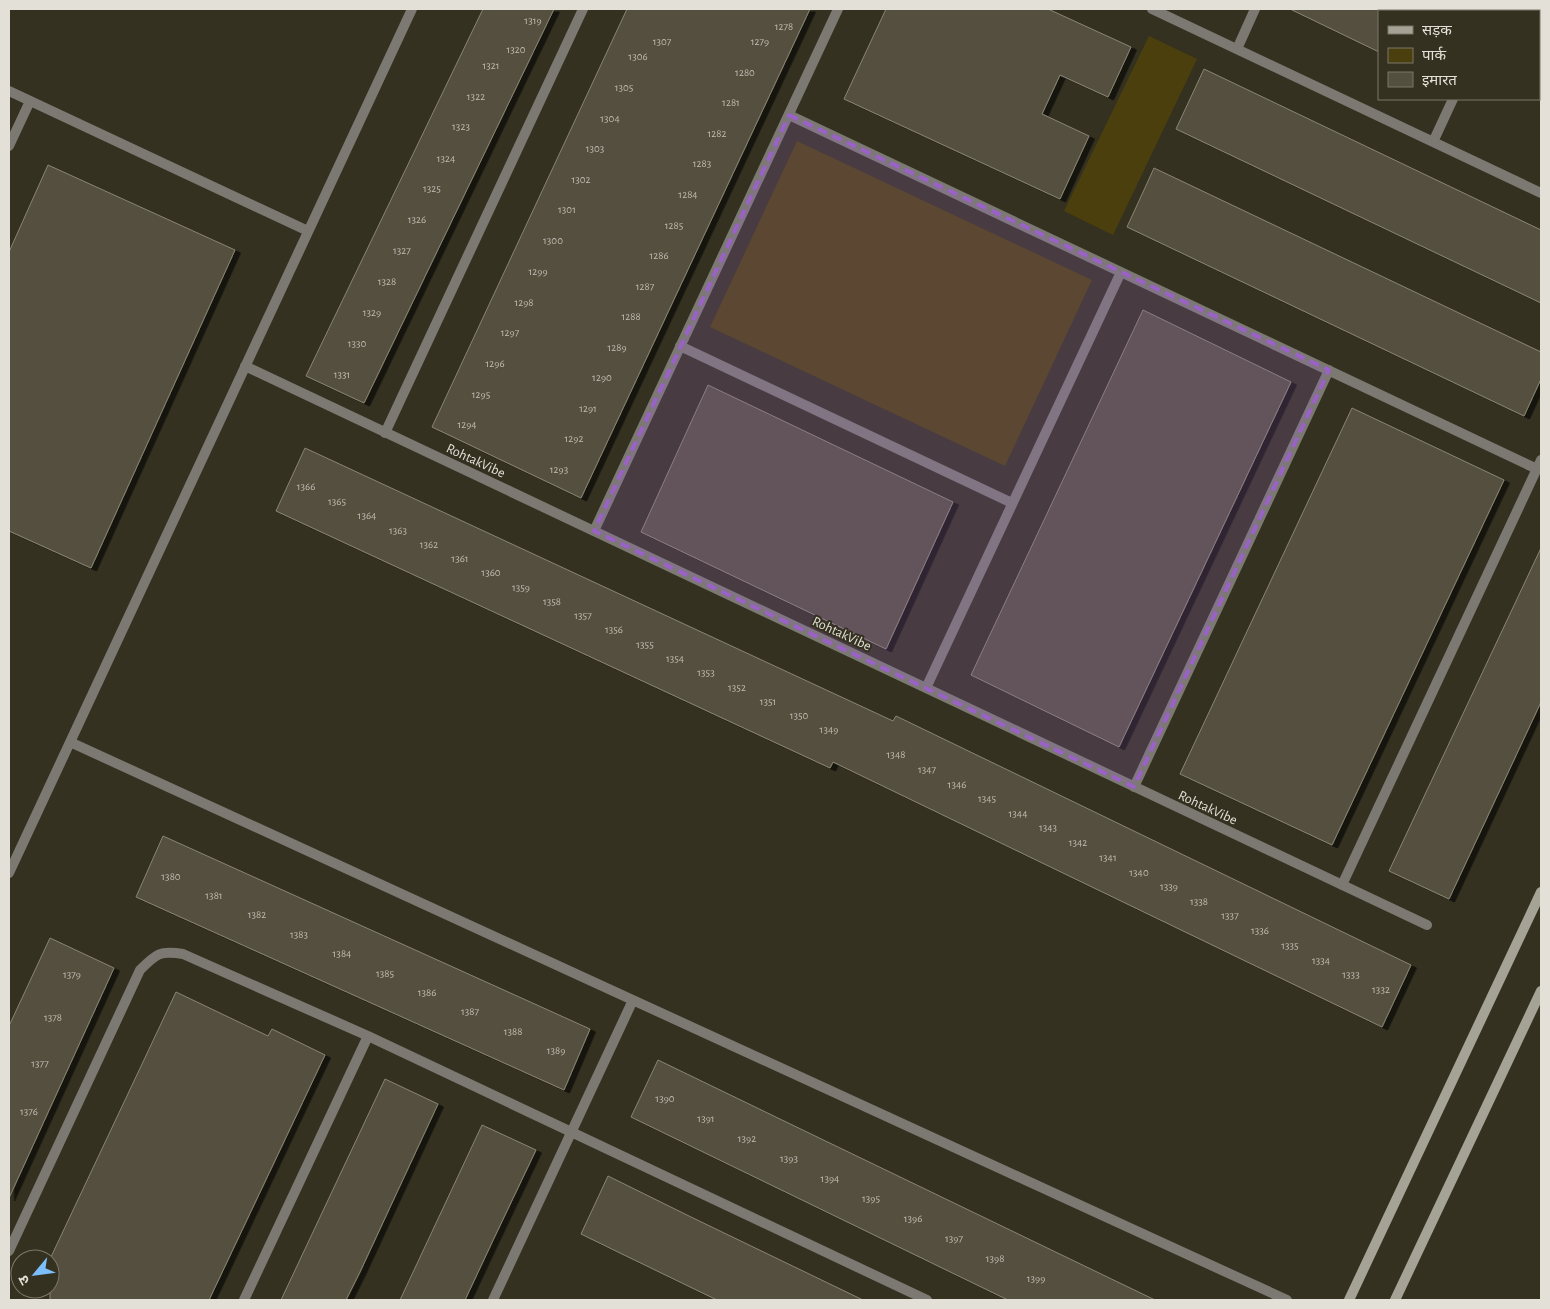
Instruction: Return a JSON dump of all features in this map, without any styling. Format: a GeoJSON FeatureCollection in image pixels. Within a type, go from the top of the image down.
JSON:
{"type":"FeatureCollection","features":[{"type":"Feature","properties":{"kind":"main road"},"geometry":{"type":"LineString","coordinates":[[1350,1300],[1541,892]]}},
{"type":"Feature","properties":{"kind":"main road"},"geometry":{"type":"LineString","coordinates":[[1395,1300],[1541,991]]}},
{"type":"Feature","properties":{"kind":"street"},"geometry":{"type":"LineString","coordinates":[[9,872],[412,9]]}},
{"type":"Feature","properties":{"kind":"street"},"geometry":{"type":"LineString","coordinates":[[385,433],[583,9]]}},
{"type":"Feature","properties":{"kind":"street"},"geometry":{"type":"LineString","coordinates":[[594,531],[838,9]]}},
{"type":"Feature","properties":{"kind":"street"},"geometry":{"type":"LineString","coordinates":[[1152,9],[1541,193]]}},
{"type":"Feature","properties":{"kind":"street"},"geometry":{"type":"LineString","coordinates":[[1237,49],[1256,9]]}},
{"type":"Feature","properties":{"kind":"street"},"geometry":{"type":"LineString","coordinates":[[9,91],[308,231]]}},
{"type":"Feature","properties":{"kind":"street"},"geometry":{"type":"LineString","coordinates":[[1433,142],[1453,100]]}},
{"type":"Feature","properties":{"kind":"street"},"geometry":{"type":"LineString","coordinates":[[9,146],[30,101]]}},
{"type":"Feature","properties":{"kind":"street"},"geometry":{"type":"LineString","coordinates":[[789,115],[1329,370],[1539,465],[1342,885]]}},
{"type":"Feature","properties":{"kind":"street"},"geometry":{"type":"LineString","coordinates":[[926,688],[1121,272]]}},
{"type":"Feature","properties":{"kind":"street"},"geometry":{"type":"LineString","coordinates":[[680,346],[1012,503]]}},
{"type":"Feature","properties":{"kind":"street","name":"RohtakVibe"},"geometry":{"type":"LineString","coordinates":[[245,366],[1427,925]]}},
{"type":"Feature","properties":{"kind":"street"},"geometry":{"type":"LineString","coordinates":[[1134,787],[1329,370]]}},
{"type":"Feature","properties":{"kind":"street"},"geometry":{"type":"LineString","coordinates":[[70,742],[1287,1300]]}},
{"type":"Feature","properties":{"kind":"street"},"geometry":{"type":"LineString","coordinates":[[9,1251],[140,970],[154,956],[167,951],[183,954],[368,1036],[911,1297],[927,1300]]}},
{"type":"Feature","properties":{"kind":"street"},"geometry":{"type":"LineString","coordinates":[[493,1300],[633,1000]]}},
{"type":"Feature","properties":{"kind":"street"},"geometry":{"type":"LineString","coordinates":[[244,1300],[368,1036]]}},
{"type":"Feature","properties":{"kind":"highlighted area"},"geometry":{"type":"Polygon","coordinates":[[[789,115],[1329,370],[1134,787],[594,531],[789,115]]]}},
{"type":"Feature","properties":{"kind":"green space"},"geometry":{"type":"Polygon","coordinates":[[[1149,36],[1197,59],[1113,235],[1064,211],[1149,36]]]}},
{"type":"Feature","properties":{"kind":"green space"},"geometry":{"type":"Polygon","coordinates":[[[797,141],[1092,280],[1005,466],[710,327],[797,141]]]}},
{"type":"Feature","properties":{"kind":"building"},"geometry":{"type":"Polygon","coordinates":[[[483,9],[554,9],[364,403],[306,376],[483,9]]]}},
{"type":"Feature","properties":{"kind":"building"},"geometry":{"type":"Polygon","coordinates":[[[627,9],[810,9],[581,498],[432,427],[627,9]]]}},
{"type":"Feature","properties":{"kind":"building"},"geometry":{"type":"Polygon","coordinates":[[[886,9],[1048,9],[1131,47],[1108,97],[1060,75],[1042,114],[1089,136],[1060,199],[844,99],[886,9]]]}},
{"type":"Feature","properties":{"kind":"building"},"geometry":{"type":"Polygon","coordinates":[[[1290,9],[1379,9],[1378,52],[1290,9]]]}},
{"type":"Feature","properties":{"kind":"building"},"geometry":{"type":"Polygon","coordinates":[[[1204,69],[1541,230],[1541,303],[1176,129],[1204,69]]]}},
{"type":"Feature","properties":{"kind":"building"},"geometry":{"type":"Polygon","coordinates":[[[48,165],[235,250],[91,568],[9,531],[9,252],[48,165]]]}},
{"type":"Feature","properties":{"kind":"building"},"geometry":{"type":"Polygon","coordinates":[[[1154,168],[1541,352],[1541,379],[1524,416],[1127,227],[1154,168]]]}},
{"type":"Feature","properties":{"kind":"building"},"geometry":{"type":"Polygon","coordinates":[[[1143,310],[1291,382],[1119,747],[971,675],[1143,310]]]}},
{"type":"Feature","properties":{"kind":"building"},"geometry":{"type":"Polygon","coordinates":[[[708,385],[953,502],[886,649],[641,532],[708,385]]]}},
{"type":"Feature","properties":{"kind":"building"},"geometry":{"type":"Polygon","coordinates":[[[1352,408],[1504,480],[1332,845],[1180,774],[1352,408]]]}},
{"type":"Feature","properties":{"kind":"building"},"geometry":{"type":"Polygon","coordinates":[[[305,448],[893,721],[896,716],[1411,965],[1382,1027],[833,762],[830,768],[276,511],[305,448]]]}},
{"type":"Feature","properties":{"kind":"building"},"geometry":{"type":"Polygon","coordinates":[[[1541,548],[1541,702],[1449,899],[1389,871],[1541,548]]]}},
{"type":"Feature","properties":{"kind":"building"},"geometry":{"type":"Polygon","coordinates":[[[163,836],[590,1029],[564,1090],[136,897],[163,836]]]}},
{"type":"Feature","properties":{"kind":"building"},"geometry":{"type":"Polygon","coordinates":[[[50,938],[114,968],[9,1198],[9,1026],[50,938]]]}},
{"type":"Feature","properties":{"kind":"building"},"geometry":{"type":"Polygon","coordinates":[[[176,992],[268,1036],[272,1029],[325,1055],[209,1300],[50,1300],[60,1299],[60,1249],[55,1249],[176,992]]]}},
{"type":"Feature","properties":{"kind":"building"},"geometry":{"type":"Polygon","coordinates":[[[658,1060],[1155,1300],[1008,1300],[631,1117],[658,1060]]]}},
{"type":"Feature","properties":{"kind":"building"},"geometry":{"type":"Polygon","coordinates":[[[385,1079],[438,1104],[360,1272],[346,1300],[281,1300],[385,1079]]]}},
{"type":"Feature","properties":{"kind":"building"},"geometry":{"type":"Polygon","coordinates":[[[482,1125],[536,1150],[465,1300],[400,1300],[482,1125]]]}},
{"type":"Feature","properties":{"kind":"building"},"geometry":{"type":"Polygon","coordinates":[[[608,1176],[863,1300],[717,1300],[622,1254],[581,1234],[608,1176]]]}}]}
